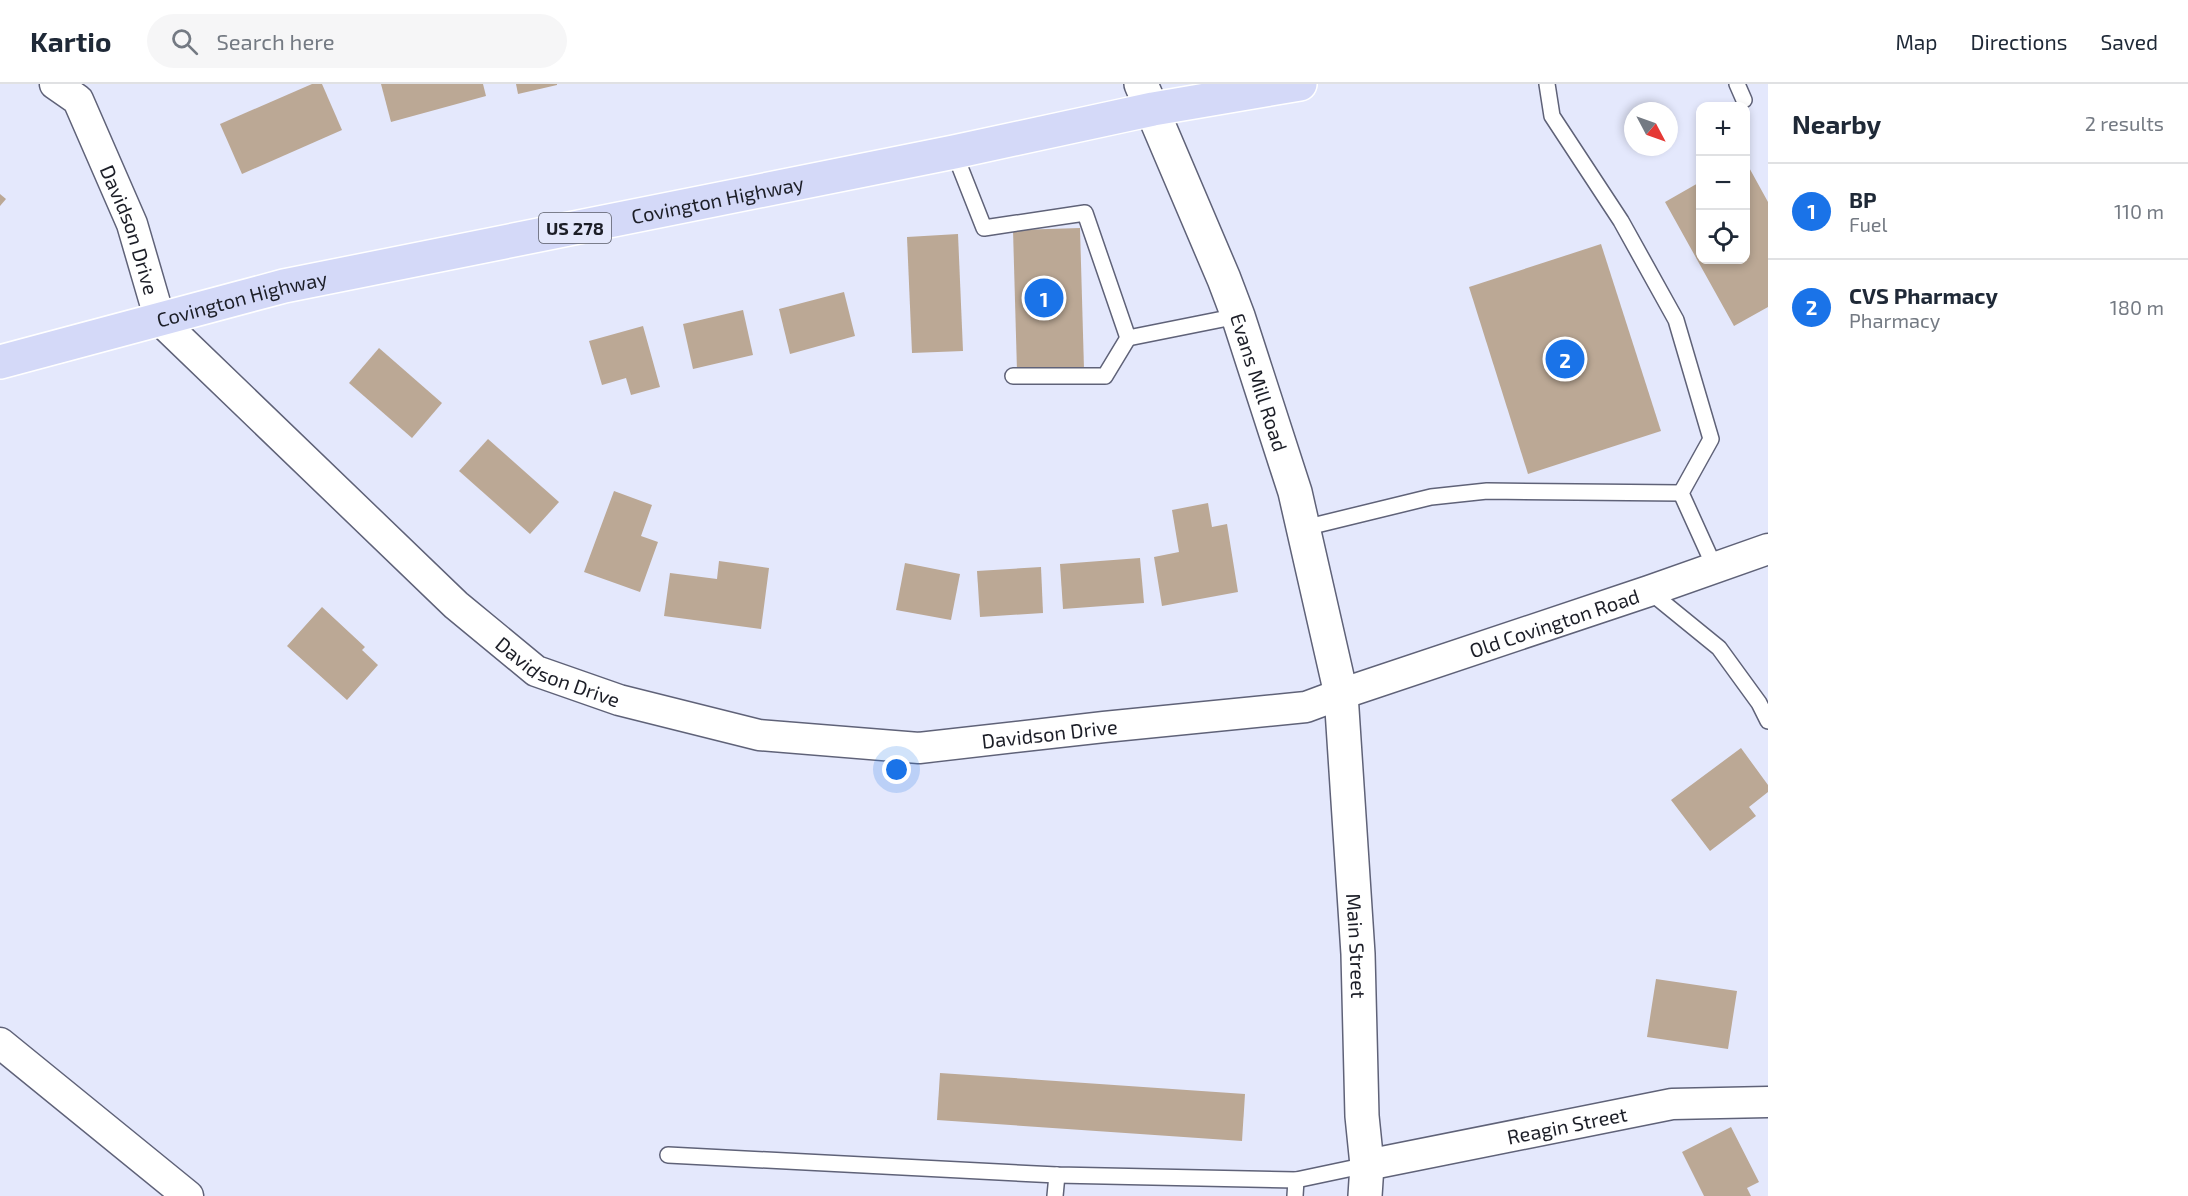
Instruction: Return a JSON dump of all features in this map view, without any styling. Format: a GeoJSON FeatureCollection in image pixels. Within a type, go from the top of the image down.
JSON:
{"type":"FeatureCollection","features":[{"type":"Feature","properties":{"kind":"main road","name":"Covington Highway"},"geometry":{"type":"LineString","coordinates":[[0,362],[284,286],[954,152],[1147,97],[1300,84]]}},
{"type":"Feature","properties":{"kind":"main road","name":"Evans Mill Road"},"geometry":{"type":"LineString","coordinates":[[1147,97],[1238,316],[1295,492],[1341,694]]}},
{"type":"Feature","properties":{"kind":"main road","name":"Main Street"},"geometry":{"type":"LineString","coordinates":[[1341,694],[1358,954],[1366,1180]]}},
{"type":"Feature","properties":{"kind":"street","name":"Davidson Drive"},"geometry":{"type":"LineString","coordinates":[[55,84],[78,100],[132,224],[160,320],[456,605],[536,671],[619,700],[759,735],[919,748],[1104,727],[1306,708],[1341,694]]}},
{"type":"Feature","properties":{"kind":"street","name":"Old Covington Road"},"geometry":{"type":"LineString","coordinates":[[1341,694],[1768,549]]}},
{"type":"Feature","properties":{"kind":"street"},"geometry":{"type":"LineString","coordinates":[[0,1042],[184,1194]]}},
{"type":"Feature","properties":{"kind":"street","name":"Reagin Street"},"geometry":{"type":"LineString","coordinates":[[1366,1180],[1672,1104],[1768,1102]]}},
{"type":"Feature","properties":{"kind":"lane"},"geometry":{"type":"LineString","coordinates":[[1547,84],[1552,116],[1621,221],[1676,320],[1712,440],[1681,493]]}},
{"type":"Feature","properties":{"kind":"lane"},"geometry":{"type":"LineString","coordinates":[[1737,84],[1744,100]]}},
{"type":"Feature","properties":{"kind":"lane"},"geometry":{"type":"LineString","coordinates":[[954,152],[984,228],[1085,213],[1128,338]]}},
{"type":"Feature","properties":{"kind":"lane"},"geometry":{"type":"LineString","coordinates":[[1013,376],[1105,376],[1128,338],[1238,316]]}},
{"type":"Feature","properties":{"kind":"lane"},"geometry":{"type":"LineString","coordinates":[[1304,528],[1431,497],[1487,491],[1681,493]]}},
{"type":"Feature","properties":{"kind":"lane"},"geometry":{"type":"LineString","coordinates":[[1681,493],[1715,568]]}},
{"type":"Feature","properties":{"kind":"lane"},"geometry":{"type":"LineString","coordinates":[[1649,591],[1719,648],[1759,703],[1768,721]]}},
{"type":"Feature","properties":{"kind":"lane"},"geometry":{"type":"LineString","coordinates":[[668,1155],[1057,1175],[1366,1180]]}},
{"type":"Feature","properties":{"kind":"lane"},"geometry":{"type":"LineString","coordinates":[[1055,1196],[1057,1175]]}},
{"type":"Feature","properties":{"kind":"lane"},"geometry":{"type":"LineString","coordinates":[[1295,1196],[1296,1180]]}},
{"type":"Feature","properties":{"kind":"building"},"geometry":{"type":"Polygon","coordinates":[[[312,84],[322,84],[342,130],[242,174],[220,124],[312,84]]]}},
{"type":"Feature","properties":{"kind":"building"},"geometry":{"type":"Polygon","coordinates":[[[381,84],[483,84],[486,96],[391,122],[381,84]]]}},
{"type":"Feature","properties":{"kind":"building"},"geometry":{"type":"Polygon","coordinates":[[[516,84],[557,84],[557,85],[518,94],[516,84]]]}},
{"type":"Feature","properties":{"kind":"building"},"geometry":{"type":"Polygon","coordinates":[[[1750,169],[1768,202],[1768,307],[1734,326],[1700,264],[1750,264],[1750,169]]]}},
{"type":"Feature","properties":{"kind":"building"},"geometry":{"type":"Polygon","coordinates":[[[1696,184],[1696,258],[1665,202],[1696,184]]]}},
{"type":"Feature","properties":{"kind":"building"},"geometry":{"type":"Polygon","coordinates":[[[0,194],[6,199],[0,206],[0,194]]]}},
{"type":"Feature","properties":{"kind":"building"},"geometry":{"type":"Polygon","coordinates":[[[1080,228],[1084,369],[1017,371],[1013,230],[1080,228]]]}},
{"type":"Feature","properties":{"kind":"building"},"geometry":{"type":"Polygon","coordinates":[[[958,234],[963,351],[912,353],[907,237],[958,234]]]}},
{"type":"Feature","properties":{"kind":"building"},"geometry":{"type":"Polygon","coordinates":[[[1601,244],[1661,431],[1528,474],[1469,287],[1601,244]]]}},
{"type":"Feature","properties":{"kind":"building"},"geometry":{"type":"Polygon","coordinates":[[[844,292],[855,336],[790,354],[779,309],[844,292]]]}},
{"type":"Feature","properties":{"kind":"building"},"geometry":{"type":"Polygon","coordinates":[[[743,310],[753,355],[693,369],[683,324],[743,310]]]}},
{"type":"Feature","properties":{"kind":"building"},"geometry":{"type":"Polygon","coordinates":[[[643,326],[660,387],[631,395],[626,378],[602,385],[589,341],[643,326]]]}},
{"type":"Feature","properties":{"kind":"building"},"geometry":{"type":"Polygon","coordinates":[[[379,348],[442,403],[412,438],[349,383],[379,348]]]}},
{"type":"Feature","properties":{"kind":"building"},"geometry":{"type":"Polygon","coordinates":[[[488,439],[559,502],[530,534],[459,471],[488,439]]]}},
{"type":"Feature","properties":{"kind":"building"},"geometry":{"type":"Polygon","coordinates":[[[614,491],[652,505],[641,536],[658,542],[640,592],[584,572],[614,491]]]}},
{"type":"Feature","properties":{"kind":"building"},"geometry":{"type":"Polygon","coordinates":[[[1208,503],[1212,527],[1227,524],[1238,592],[1162,606],[1154,557],[1179,552],[1172,510],[1208,503]]]}},
{"type":"Feature","properties":{"kind":"building"},"geometry":{"type":"Polygon","coordinates":[[[1140,558],[1144,603],[1063,609],[1060,564],[1140,558]]]}},
{"type":"Feature","properties":{"kind":"building"},"geometry":{"type":"Polygon","coordinates":[[[719,561],[769,568],[761,629],[664,616],[670,573],[717,579],[719,561]]]}},
{"type":"Feature","properties":{"kind":"building"},"geometry":{"type":"Polygon","coordinates":[[[905,563],[960,574],[951,620],[896,610],[905,563]]]}},
{"type":"Feature","properties":{"kind":"building"},"geometry":{"type":"Polygon","coordinates":[[[1041,567],[1043,613],[980,617],[977,571],[1041,567]]]}},
{"type":"Feature","properties":{"kind":"building"},"geometry":{"type":"Polygon","coordinates":[[[322,607],[365,647],[362,650],[378,665],[347,700],[287,646],[322,607]]]}},
{"type":"Feature","properties":{"kind":"building"},"geometry":{"type":"Polygon","coordinates":[[[1741,748],[1768,785],[1768,792],[1749,807],[1756,816],[1710,851],[1671,800],[1741,748]]]}},
{"type":"Feature","properties":{"kind":"building"},"geometry":{"type":"Polygon","coordinates":[[[1656,979],[1737,991],[1728,1049],[1647,1037],[1656,979]]]}},
{"type":"Feature","properties":{"kind":"building"},"geometry":{"type":"Polygon","coordinates":[[[940,1073],[1245,1094],[1242,1141],[937,1120],[940,1073]]]}},
{"type":"Feature","properties":{"kind":"building"},"geometry":{"type":"Polygon","coordinates":[[[1731,1127],[1759,1182],[1747,1188],[1751,1196],[1704,1196],[1682,1152],[1731,1127]]]}},
{"type":"Feature","properties":{"kind":"place","name":"BP"},"geometry":{"type":"Point","coordinates":[1044,298]}},
{"type":"Feature","properties":{"kind":"place","name":"CVS Pharmacy"},"geometry":{"type":"Point","coordinates":[1565,359]}}]}
